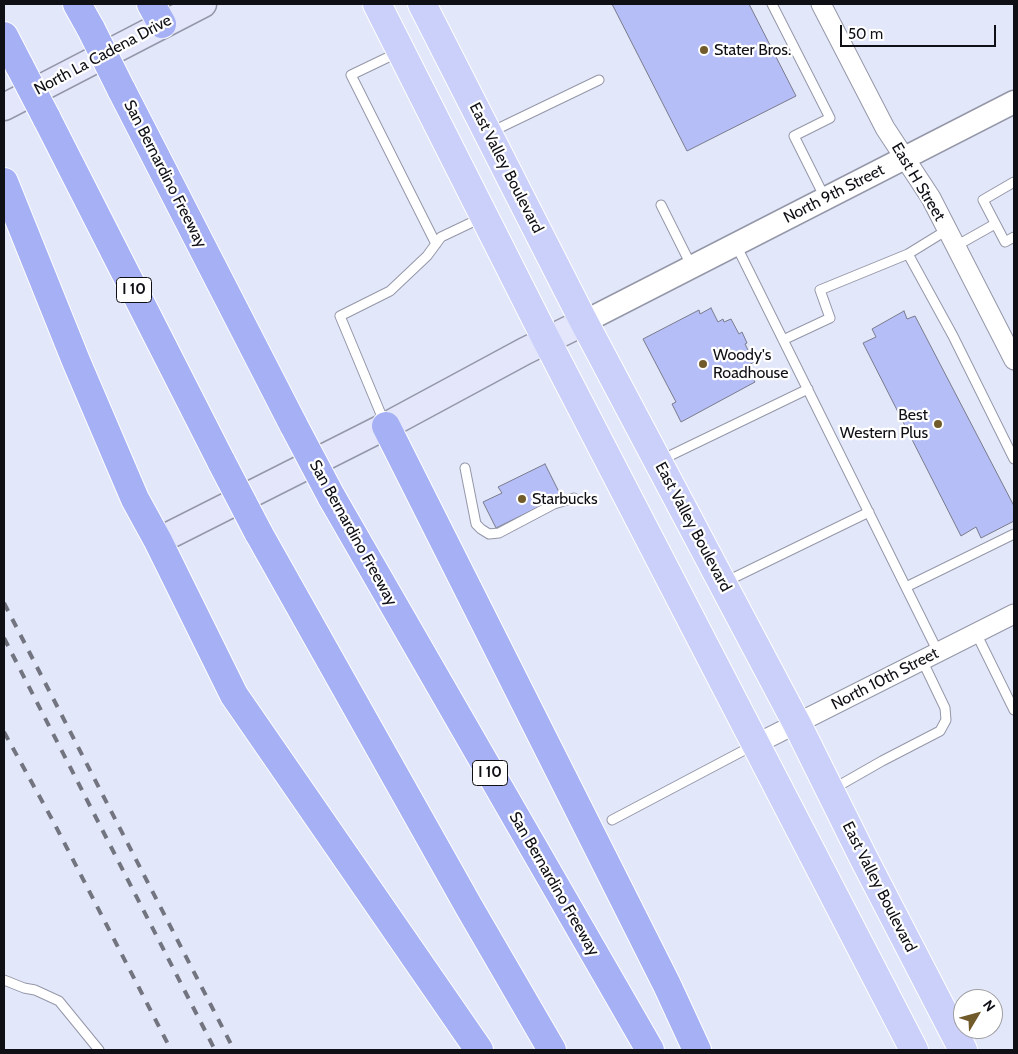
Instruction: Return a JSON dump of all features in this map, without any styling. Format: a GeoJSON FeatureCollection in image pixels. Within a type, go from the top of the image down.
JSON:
{"type":"FeatureCollection","features":[{"type":"Feature","properties":{"kind":"highway","name":"San Bernardino Freeway"},"geometry":{"type":"LineString","coordinates":[[77,4],[331,496],[650,1050]]}},
{"type":"Feature","properties":{"kind":"highway","name":"I 10"},"geometry":{"type":"LineString","coordinates":[[4,36],[258,532],[468,907],[552,1050]]}},
{"type":"Feature","properties":{"kind":"highway"},"geometry":{"type":"LineString","coordinates":[[4,182],[76,361],[135,499],[158,541],[234,695],[479,1050]]}},
{"type":"Feature","properties":{"kind":"highway"},"geometry":{"type":"LineString","coordinates":[[386,426],[667,985],[697,1050]]}},
{"type":"Feature","properties":{"kind":"main road","name":"North La Cadena Drive"},"geometry":{"type":"LineString","coordinates":[[4,108],[157,14],[203,4]]}},
{"type":"Feature","properties":{"kind":"main road"},"geometry":{"type":"LineString","coordinates":[[377,4],[547,341],[914,1050]]}},
{"type":"Feature","properties":{"kind":"main road","name":"East Valley Boulevard"},"geometry":{"type":"LineString","coordinates":[[422,4],[584,322],[797,724],[963,1050]]}},
{"type":"Feature","properties":{"kind":"main road"},"geometry":{"type":"LineString","coordinates":[[158,541],[386,426],[525,351],[584,322]]}},
{"type":"Feature","properties":{"kind":"street","name":"East H Street"},"geometry":{"type":"LineString","coordinates":[[821,4],[885,128],[931,198],[1014,360]]}},
{"type":"Feature","properties":{"kind":"street","name":"North 9th Street"},"geometry":{"type":"LineString","coordinates":[[584,322],[1014,102]]}},
{"type":"Feature","properties":{"kind":"street","name":"North 10th Street"},"geometry":{"type":"LineString","coordinates":[[756,744],[1014,614]]}},
{"type":"Feature","properties":{"kind":"lane"},"geometry":{"type":"LineString","coordinates":[[772,4],[830,118],[794,136],[825,198]]}},
{"type":"Feature","properties":{"kind":"lane"},"geometry":{"type":"LineString","coordinates":[[401,51],[350,75],[436,244]]}},
{"type":"Feature","properties":{"kind":"lane"},"geometry":{"type":"LineString","coordinates":[[488,133],[599,80]]}},
{"type":"Feature","properties":{"kind":"lane"},"geometry":{"type":"LineString","coordinates":[[1014,182],[982,200],[1005,242],[1014,237]]}},
{"type":"Feature","properties":{"kind":"lane"},"geometry":{"type":"LineString","coordinates":[[661,205],[692,267]]}},
{"type":"Feature","properties":{"kind":"lane"},"geometry":{"type":"LineString","coordinates":[[386,426],[340,316],[390,291],[427,256],[441,237],[484,217]]}},
{"type":"Feature","properties":{"kind":"lane"},"geometry":{"type":"LineString","coordinates":[[783,340],[830,318],[820,290],[908,254],[996,224]]}},
{"type":"Feature","properties":{"kind":"lane"},"geometry":{"type":"LineString","coordinates":[[736,244],[906,587],[930,656],[945,708],[946,720],[940,731],[830,791]]}},
{"type":"Feature","properties":{"kind":"lane"},"geometry":{"type":"LineString","coordinates":[[908,254],[953,336],[1014,460]]}},
{"type":"Feature","properties":{"kind":"lane"},"geometry":{"type":"LineString","coordinates":[[658,461],[808,389]]}},
{"type":"Feature","properties":{"kind":"lane"},"geometry":{"type":"LineString","coordinates":[[465,468],[476,524],[489,534],[499,533],[554,504],[574,498]]}},
{"type":"Feature","properties":{"kind":"lane"},"geometry":{"type":"LineString","coordinates":[[723,583],[869,512]]}},
{"type":"Feature","properties":{"kind":"lane"},"geometry":{"type":"LineString","coordinates":[[906,587],[1014,534]]}},
{"type":"Feature","properties":{"kind":"lane"},"geometry":{"type":"LineString","coordinates":[[976,633],[1014,710]]}},
{"type":"Feature","properties":{"kind":"lane"},"geometry":{"type":"LineString","coordinates":[[612,820],[756,744]]}},
{"type":"Feature","properties":{"kind":"lane"},"geometry":{"type":"LineString","coordinates":[[4,980],[35,990],[59,1001],[99,1050]]}},
{"type":"Feature","properties":{"kind":"building","name":"Stater Bros."},"geometry":{"type":"Polygon","coordinates":[[[612,4],[749,4],[796,96],[687,151],[612,4]]]}},
{"type":"Feature","properties":{"kind":"building","name":"Woody's Roadhouse"},"geometry":{"type":"Polygon","coordinates":[[[711,308],[718,322],[723,319],[724,322],[731,319],[739,334],[742,332],[747,343],[745,344],[754,362],[747,366],[755,382],[681,422],[672,404],[676,402],[643,339],[699,310],[700,314],[711,308]]]}},
{"type":"Feature","properties":{"kind":"building","name":"Best Western Plus"},"geometry":{"type":"Polygon","coordinates":[[[904,311],[907,319],[915,316],[1014,506],[1014,521],[981,538],[976,527],[961,536],[863,343],[876,337],[872,329],[904,311]]]}},
{"type":"Feature","properties":{"kind":"building","name":"Starbucks"},"geometry":{"type":"Polygon","coordinates":[[[545,464],[561,496],[496,528],[483,502],[502,493],[498,487],[545,464]]]}},
{"type":"Feature","properties":{"kind":"railway"},"geometry":{"type":"LineString","coordinates":[[4,603],[234,1050]]}},
{"type":"Feature","properties":{"kind":"railway"},"geometry":{"type":"LineString","coordinates":[[4,638],[215,1050]]}},
{"type":"Feature","properties":{"kind":"railway"},"geometry":{"type":"LineString","coordinates":[[4,732],[53,821],[171,1050]]}},
{"type":"Feature","properties":{"kind":"place","name":"Stater Bros."},"geometry":{"type":"Point","coordinates":[704,50]}},
{"type":"Feature","properties":{"kind":"place","name":"Woody's Roadhouse"},"geometry":{"type":"Point","coordinates":[703,364]}},
{"type":"Feature","properties":{"kind":"place","name":"Best Western Plus"},"geometry":{"type":"Point","coordinates":[938,424]}},
{"type":"Feature","properties":{"kind":"place","name":"Starbucks"},"geometry":{"type":"Point","coordinates":[522,499]}}]}
